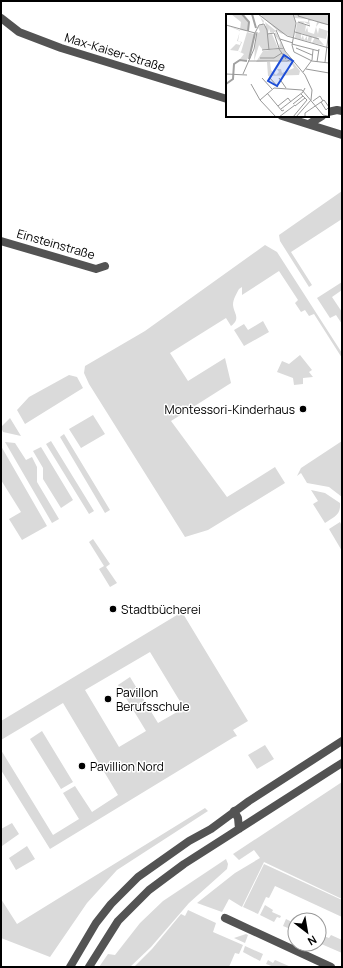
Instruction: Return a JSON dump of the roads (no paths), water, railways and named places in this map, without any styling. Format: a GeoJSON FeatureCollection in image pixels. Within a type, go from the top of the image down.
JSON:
{"type":"FeatureCollection","features":[{"type":"Feature","properties":{"kind":"street","name":"Max-Kaiser-Straße"},"geometry":{"type":"LineString","coordinates":[[1,18],[19,32],[61,48],[226,99]]}},
{"type":"Feature","properties":{"kind":"street"},"geometry":{"type":"LineString","coordinates":[[329,112],[337,110],[342,112]]}},
{"type":"Feature","properties":{"kind":"street"},"geometry":{"type":"LineString","coordinates":[[285,117],[342,135]]}},
{"type":"Feature","properties":{"kind":"street"},"geometry":{"type":"LineString","coordinates":[[309,124],[320,117]]}},
{"type":"Feature","properties":{"kind":"street","name":"Einsteinstraße"},"geometry":{"type":"LineString","coordinates":[[1,241],[96,269],[105,266]]}},
{"type":"Feature","properties":{"kind":"street"},"geometry":{"type":"LineString","coordinates":[[70,967],[96,924],[127,888],[153,865],[189,841],[211,829],[234,811],[342,741]]}},
{"type":"Feature","properties":{"kind":"street"},"geometry":{"type":"LineString","coordinates":[[89,967],[118,921],[140,898],[184,864],[342,762]]}},
{"type":"Feature","properties":{"kind":"street"},"geometry":{"type":"LineString","coordinates":[[234,811],[238,818],[239,829]]}},
{"type":"Feature","properties":{"kind":"street"},"geometry":{"type":"LineString","coordinates":[[225,918],[331,967]]}},
{"type":"Feature","properties":{"kind":"place","name":"Montessori-Kinderhaus"},"geometry":{"type":"Point","coordinates":[303,409]}},
{"type":"Feature","properties":{"kind":"place","name":"Stadtbücherei"},"geometry":{"type":"Point","coordinates":[113,609]}},
{"type":"Feature","properties":{"kind":"place","name":"Pavillon Berufsschule"},"geometry":{"type":"Point","coordinates":[108,699]}},
{"type":"Feature","properties":{"kind":"place","name":"Pavillion Nord"},"geometry":{"type":"Point","coordinates":[82,766]}}]}
